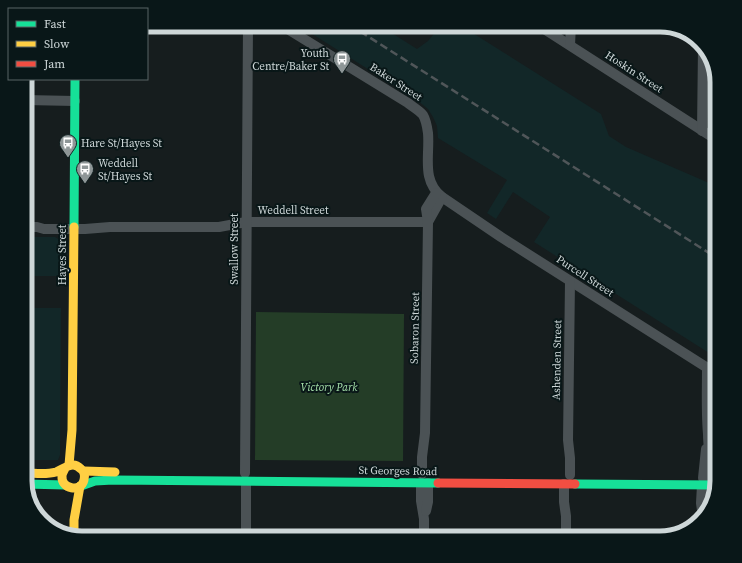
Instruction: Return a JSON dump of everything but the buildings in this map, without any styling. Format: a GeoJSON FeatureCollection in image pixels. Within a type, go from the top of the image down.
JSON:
{"type":"FeatureCollection","features":[{"type":"Feature","properties":{"kind":"street","name":"Swallow Street"},"geometry":{"type":"LineString","coordinates":[[246,531],[248,32]]}},
{"type":"Feature","properties":{"kind":"street","name":"Baker Street"},"geometry":{"type":"LineString","coordinates":[[292,32],[408,103],[423,115],[426,121],[428,137],[430,184],[439,195]]}},
{"type":"Feature","properties":{"kind":"street","name":"Hoskin Street"},"geometry":{"type":"LineString","coordinates":[[549,32],[710,136]]}},
{"type":"Feature","properties":{"kind":"street"},"geometry":{"type":"LineString","coordinates":[[570,32],[570,45]]}},
{"type":"Feature","properties":{"kind":"street"},"geometry":{"type":"LineString","coordinates":[[702,131],[703,56]]}},
{"type":"Feature","properties":{"kind":"street","name":"Hayes Street"},"geometry":{"type":"LineString","coordinates":[[67,466],[72,430],[75,80]]}},
{"type":"Feature","properties":{"kind":"street"},"geometry":{"type":"LineString","coordinates":[[32,100],[75,101]]}},
{"type":"Feature","properties":{"kind":"street","name":"Sobaron Street"},"geometry":{"type":"LineString","coordinates":[[424,531],[424,519],[421,502],[425,479],[422,457],[425,433],[428,222],[426,209],[439,195]]}},
{"type":"Feature","properties":{"kind":"street","name":"Purcell Street"},"geometry":{"type":"LineString","coordinates":[[439,195],[570,281],[710,370]]}},
{"type":"Feature","properties":{"kind":"street","name":"Weddell Street"},"geometry":{"type":"LineString","coordinates":[[32,227],[37,227],[43,224],[74,226],[86,224],[110,227],[219,228],[246,222],[428,222]]}},
{"type":"Feature","properties":{"kind":"street","name":"Ashenden Street"},"geometry":{"type":"LineString","coordinates":[[566,531],[564,502],[567,479],[564,458],[568,440],[570,281]]}},
{"type":"Feature","properties":{"kind":"street"},"geometry":{"type":"LineString","coordinates":[[702,508],[701,503],[709,481],[707,368]]}},
{"type":"Feature","properties":{"kind":"street","name":"Hayes Street"},"geometry":{"type":"LineString","coordinates":[[72,430],[84,471]]}},
{"type":"Feature","properties":{"kind":"street"},"geometry":{"type":"LineString","coordinates":[[32,473],[58,472],[67,466],[77,465],[84,471],[85,479],[81,486],[74,520],[74,530]]}},
{"type":"Feature","properties":{"kind":"street"},"geometry":{"type":"LineString","coordinates":[[67,466],[63,471],[62,478],[66,486],[74,520]]}},
{"type":"Feature","properties":{"kind":"street","name":"St Georges Road"},"geometry":{"type":"LineString","coordinates":[[84,471],[110,476],[425,479],[460,477]]}},
{"type":"Feature","properties":{"kind":"street"},"geometry":{"type":"LineString","coordinates":[[40,473],[40,484]]}},
{"type":"Feature","properties":{"kind":"street","name":"St Georges Road"},"geometry":{"type":"LineString","coordinates":[[439,474],[485,479],[709,481]]}},
{"type":"Feature","properties":{"kind":"street","name":"St Georges Road"},"geometry":{"type":"LineString","coordinates":[[81,486],[110,476]]}},
{"type":"Feature","properties":{"kind":"street"},"geometry":{"type":"LineString","coordinates":[[32,484],[66,486],[73,488],[81,486]]}},
{"type":"Feature","properties":{"kind":"shaded area"},"geometry":{"type":"Polygon","coordinates":[[[309,32],[390,32],[417,49],[428,41],[435,32],[471,32],[601,114],[609,136],[626,147],[710,183],[710,354],[534,242],[550,217],[513,192],[496,219],[487,213],[507,180],[438,138],[437,126],[433,117],[428,109],[417,100],[309,32]]]}},
{"type":"Feature","properties":{"kind":"shaded area"},"geometry":{"type":"Polygon","coordinates":[[[32,237],[55,237],[61,241],[61,276],[32,276],[32,237]]]}},
{"type":"Feature","properties":{"kind":"shaded area"},"geometry":{"type":"Polygon","coordinates":[[[32,308],[61,308],[60,455],[58,460],[32,460],[32,308]]]}},
{"type":"Feature","properties":{"kind":"green space","name":"Victory Park"},"geometry":{"type":"Polygon","coordinates":[[[256,312],[404,314],[403,461],[255,460],[256,312]]]}},
{"type":"Feature","properties":{"kind":"railway"},"geometry":{"type":"LineString","coordinates":[[361,32],[710,254]]}},
{"type":"Feature","properties":{"kind":"traffic: fast"},"geometry":{"type":"LineString","coordinates":[[74,227],[75,80]]}},
{"type":"Feature","properties":{"kind":"traffic: fast"},"geometry":{"type":"LineString","coordinates":[[81,486],[95,481],[113,480],[438,483]]}},
{"type":"Feature","properties":{"kind":"traffic: fast"},"geometry":{"type":"LineString","coordinates":[[32,484],[65,485]]}},
{"type":"Feature","properties":{"kind":"traffic: fast"},"geometry":{"type":"LineString","coordinates":[[575,484],[710,485]]}},
{"type":"Feature","properties":{"kind":"traffic: slow"},"geometry":{"type":"LineString","coordinates":[[69,465],[72,430],[74,227]]}},
{"type":"Feature","properties":{"kind":"traffic: slow"},"geometry":{"type":"LineString","coordinates":[[32,473],[52,473],[71,465],[74,465],[82,470],[85,476],[79,487],[72,488],[65,484],[62,476],[65,468]]}},
{"type":"Feature","properties":{"kind":"traffic: slow"},"geometry":{"type":"LineString","coordinates":[[84,471],[115,472]]}},
{"type":"Feature","properties":{"kind":"traffic: slow"},"geometry":{"type":"LineString","coordinates":[[74,530],[74,520],[80,486]]}},
{"type":"Feature","properties":{"kind":"traffic: jam"},"geometry":{"type":"LineString","coordinates":[[438,483],[575,484]]}},
{"type":"Feature","properties":{"kind":"place","name":"Youth Centre/Baker St"},"geometry":{"type":"Point","coordinates":[342,74]}},
{"type":"Feature","properties":{"kind":"place","name":"Hare St/Hayes St"},"geometry":{"type":"Point","coordinates":[68,158]}},
{"type":"Feature","properties":{"kind":"place","name":"Weddell St/Hayes St"},"geometry":{"type":"Point","coordinates":[85,184]}}]}
